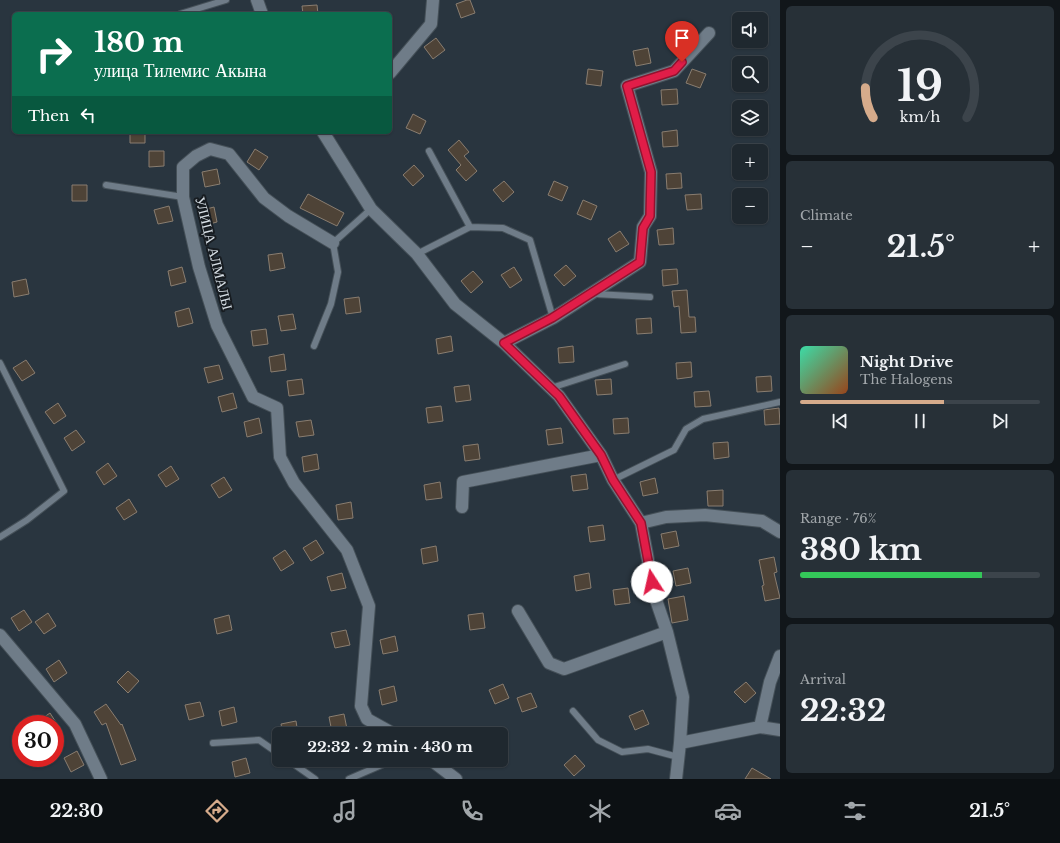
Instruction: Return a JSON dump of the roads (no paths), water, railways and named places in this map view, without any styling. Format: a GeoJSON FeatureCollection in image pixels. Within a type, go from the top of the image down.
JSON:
{"type":"FeatureCollection","features":[{"type":"Feature","properties":{"kind":"street"},"geometry":{"type":"LineString","coordinates":[[257,0],[261,12]]}},
{"type":"Feature","properties":{"kind":"street"},"geometry":{"type":"LineString","coordinates":[[392,70],[431,24],[433,0]]}},
{"type":"Feature","properties":{"kind":"street"},"geometry":{"type":"LineString","coordinates":[[504,343],[552,318],[640,262],[643,228],[650,216],[651,172],[627,86],[674,71],[709,33]]}},
{"type":"Feature","properties":{"kind":"street"},"geometry":{"type":"LineString","coordinates":[[324,134],[370,209],[417,254],[455,304],[504,343],[559,396],[601,455],[613,480],[641,523],[655,597],[667,632],[683,697],[676,779]]}},
{"type":"Feature","properties":{"kind":"street","name":"УЛИЦА АЛМАЛЫ"},"geometry":{"type":"LineString","coordinates":[[333,243],[288,216],[264,198],[229,154],[210,149],[196,156],[183,167],[183,197],[199,267],[217,325],[253,397],[277,408],[280,457],[294,483],[347,550],[369,606],[361,706],[367,719],[381,727]]}},
{"type":"Feature","properties":{"kind":"street"},"geometry":{"type":"LineString","coordinates":[[462,507],[463,482],[601,455]]}},
{"type":"Feature","properties":{"kind":"street"},"geometry":{"type":"LineString","coordinates":[[641,523],[666,517],[705,515],[762,521],[780,532]]}},
{"type":"Feature","properties":{"kind":"street"},"geometry":{"type":"LineString","coordinates":[[518,611],[550,663],[564,669],[667,632]]}},
{"type":"Feature","properties":{"kind":"street"},"geometry":{"type":"LineString","coordinates":[[0,635],[75,724],[101,779]]}},
{"type":"Feature","properties":{"kind":"street"},"geometry":{"type":"LineString","coordinates":[[760,727],[770,682],[780,656]]}},
{"type":"Feature","properties":{"kind":"street"},"geometry":{"type":"LineString","coordinates":[[680,743],[760,727],[780,730]]}},
{"type":"Feature","properties":{"kind":"street"},"geometry":{"type":"LineString","coordinates":[[440,767],[456,779]]}},
{"type":"Feature","properties":{"kind":"lane"},"geometry":{"type":"LineString","coordinates":[[187,12],[226,0]]}},
{"type":"Feature","properties":{"kind":"lane"},"geometry":{"type":"LineString","coordinates":[[429,151],[470,226]]}},
{"type":"Feature","properties":{"kind":"lane"},"geometry":{"type":"LineString","coordinates":[[106,185],[183,197]]}},
{"type":"Feature","properties":{"kind":"lane"},"geometry":{"type":"LineString","coordinates":[[314,346],[331,304],[338,272],[333,243],[370,209]]}},
{"type":"Feature","properties":{"kind":"lane"},"geometry":{"type":"LineString","coordinates":[[417,254],[470,226],[503,228],[530,240],[552,318]]}},
{"type":"Feature","properties":{"kind":"lane"},"geometry":{"type":"LineString","coordinates":[[591,293],[650,297]]}},
{"type":"Feature","properties":{"kind":"lane"},"geometry":{"type":"LineString","coordinates":[[0,363],[64,491],[27,520],[0,537]]}},
{"type":"Feature","properties":{"kind":"lane"},"geometry":{"type":"LineString","coordinates":[[551,388],[625,364]]}},
{"type":"Feature","properties":{"kind":"lane"},"geometry":{"type":"LineString","coordinates":[[613,480],[674,450],[686,429],[703,418],[780,402]]}},
{"type":"Feature","properties":{"kind":"lane"},"geometry":{"type":"LineString","coordinates":[[573,711],[598,740],[622,752],[648,749],[678,757]]}},
{"type":"Feature","properties":{"kind":"lane"},"geometry":{"type":"LineString","coordinates":[[213,743],[259,740],[272,749]]}},
{"type":"Feature","properties":{"kind":"lane"},"geometry":{"type":"LineString","coordinates":[[298,767],[315,779]]}},
{"type":"Feature","properties":{"kind":"lane"},"geometry":{"type":"LineString","coordinates":[[349,779],[377,767]]}}]}
